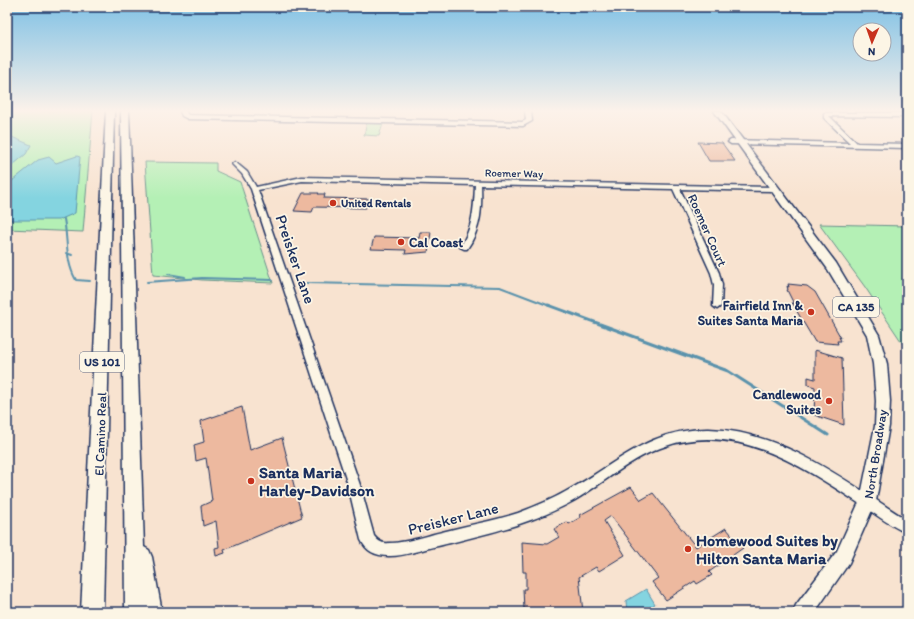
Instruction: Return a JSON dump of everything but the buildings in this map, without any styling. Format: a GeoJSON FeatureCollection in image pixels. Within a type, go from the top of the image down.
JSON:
{"type":"FeatureCollection","features":[{"type":"Feature","properties":{"kind":"highway","name":"El Camino Real"},"geometry":{"type":"LineString","coordinates":[[92,612],[109,140]]}},
{"type":"Feature","properties":{"kind":"highway","name":"US 101"},"geometry":{"type":"LineString","coordinates":[[126,140],[132,491],[136,612]]}},
{"type":"Feature","properties":{"kind":"highway"},"geometry":{"type":"LineString","coordinates":[[132,491],[151,612]]}},
{"type":"Feature","properties":{"kind":"main road","name":"North Broadway"},"geometry":{"type":"LineString","coordinates":[[735,142],[774,189],[832,266],[875,341],[880,364],[883,401],[882,426],[868,501],[844,557],[803,612]]}},
{"type":"Feature","properties":{"kind":"street"},"geometry":{"type":"LineString","coordinates":[[851,140],[856,145]]}},
{"type":"Feature","properties":{"kind":"street"},"geometry":{"type":"LineString","coordinates":[[735,142],[907,146]]}},
{"type":"Feature","properties":{"kind":"street","name":"Preisker Lane"},"geometry":{"type":"LineString","coordinates":[[234,164],[245,173],[254,189],[354,485],[368,540],[376,548],[389,550],[411,546],[519,519],[570,496],[640,451],[664,441],[683,436],[709,434],[735,437],[759,443],[787,454],[819,471],[907,527]]}},
{"type":"Feature","properties":{"kind":"street","name":"Roemer Way"},"geometry":{"type":"LineString","coordinates":[[254,189],[302,180],[774,189]]}},
{"type":"Feature","properties":{"kind":"street"},"geometry":{"type":"LineString","coordinates":[[464,247],[470,240],[478,218],[478,184]]}},
{"type":"Feature","properties":{"kind":"street","name":"Roemer Court"},"geometry":{"type":"LineString","coordinates":[[676,188],[715,273],[718,285],[717,306]]}},
{"type":"Feature","properties":{"kind":"green space"},"geometry":{"type":"Polygon","coordinates":[[[7,140],[91,140],[83,232],[7,229],[7,140]]]}},
{"type":"Feature","properties":{"kind":"green space"},"geometry":{"type":"Polygon","coordinates":[[[145,162],[216,163],[216,171],[240,182],[273,283],[202,280],[153,275],[145,162]]]}},
{"type":"Feature","properties":{"kind":"green space"},"geometry":{"type":"Polygon","coordinates":[[[819,224],[907,226],[907,350],[865,287],[819,224]]]}},
{"type":"Feature","properties":{"kind":"water"},"geometry":{"type":"Polygon","coordinates":[[[7,140],[19,140],[31,145],[26,154],[7,170],[7,140]]]}},
{"type":"Feature","properties":{"kind":"water"},"geometry":{"type":"Polygon","coordinates":[[[77,156],[80,157],[75,213],[59,220],[7,220],[7,185],[38,160],[49,157],[56,163],[77,156]]]}},
{"type":"Feature","properties":{"kind":"water"},"geometry":{"type":"Polygon","coordinates":[[[646,589],[655,604],[642,612],[627,612],[626,601],[646,589]]]}},
{"type":"Feature","properties":{"kind":"waterway"},"geometry":{"type":"LineString","coordinates":[[7,182],[11,183]]}},
{"type":"Feature","properties":{"kind":"waterway"},"geometry":{"type":"LineString","coordinates":[[64,219],[68,254]]}},
{"type":"Feature","properties":{"kind":"waterway"},"geometry":{"type":"LineString","coordinates":[[68,254],[72,255]]}},
{"type":"Feature","properties":{"kind":"waterway"},"geometry":{"type":"LineString","coordinates":[[68,254],[72,273],[76,280],[90,281]]}},
{"type":"Feature","properties":{"kind":"waterway"},"geometry":{"type":"LineString","coordinates":[[168,274],[185,277]]}},
{"type":"Feature","properties":{"kind":"waterway"},"geometry":{"type":"LineString","coordinates":[[147,282],[202,278],[272,280]]}},
{"type":"Feature","properties":{"kind":"waterway"},"geometry":{"type":"LineString","coordinates":[[306,283],[500,287],[550,306]]}},
{"type":"Feature","properties":{"kind":"waterway"},"geometry":{"type":"LineString","coordinates":[[548,305],[728,371],[828,435]]}},
{"type":"Feature","properties":{"kind":"place","name":"United Rentals"},"geometry":{"type":"Point","coordinates":[333,203]}},
{"type":"Feature","properties":{"kind":"place","name":"Cal Coast"},"geometry":{"type":"Point","coordinates":[401,242]}},
{"type":"Feature","properties":{"kind":"place","name":"Fairfield Inn & Suites Santa Maria"},"geometry":{"type":"Point","coordinates":[811,312]}},
{"type":"Feature","properties":{"kind":"place","name":"Candlewood Suites"},"geometry":{"type":"Point","coordinates":[829,401]}},
{"type":"Feature","properties":{"kind":"place","name":"Santa Maria Harley-Davidson"},"geometry":{"type":"Point","coordinates":[251,481]}},
{"type":"Feature","properties":{"kind":"place","name":"Homewood Suites by Hilton Santa Maria"},"geometry":{"type":"Point","coordinates":[688,549]}}]}
